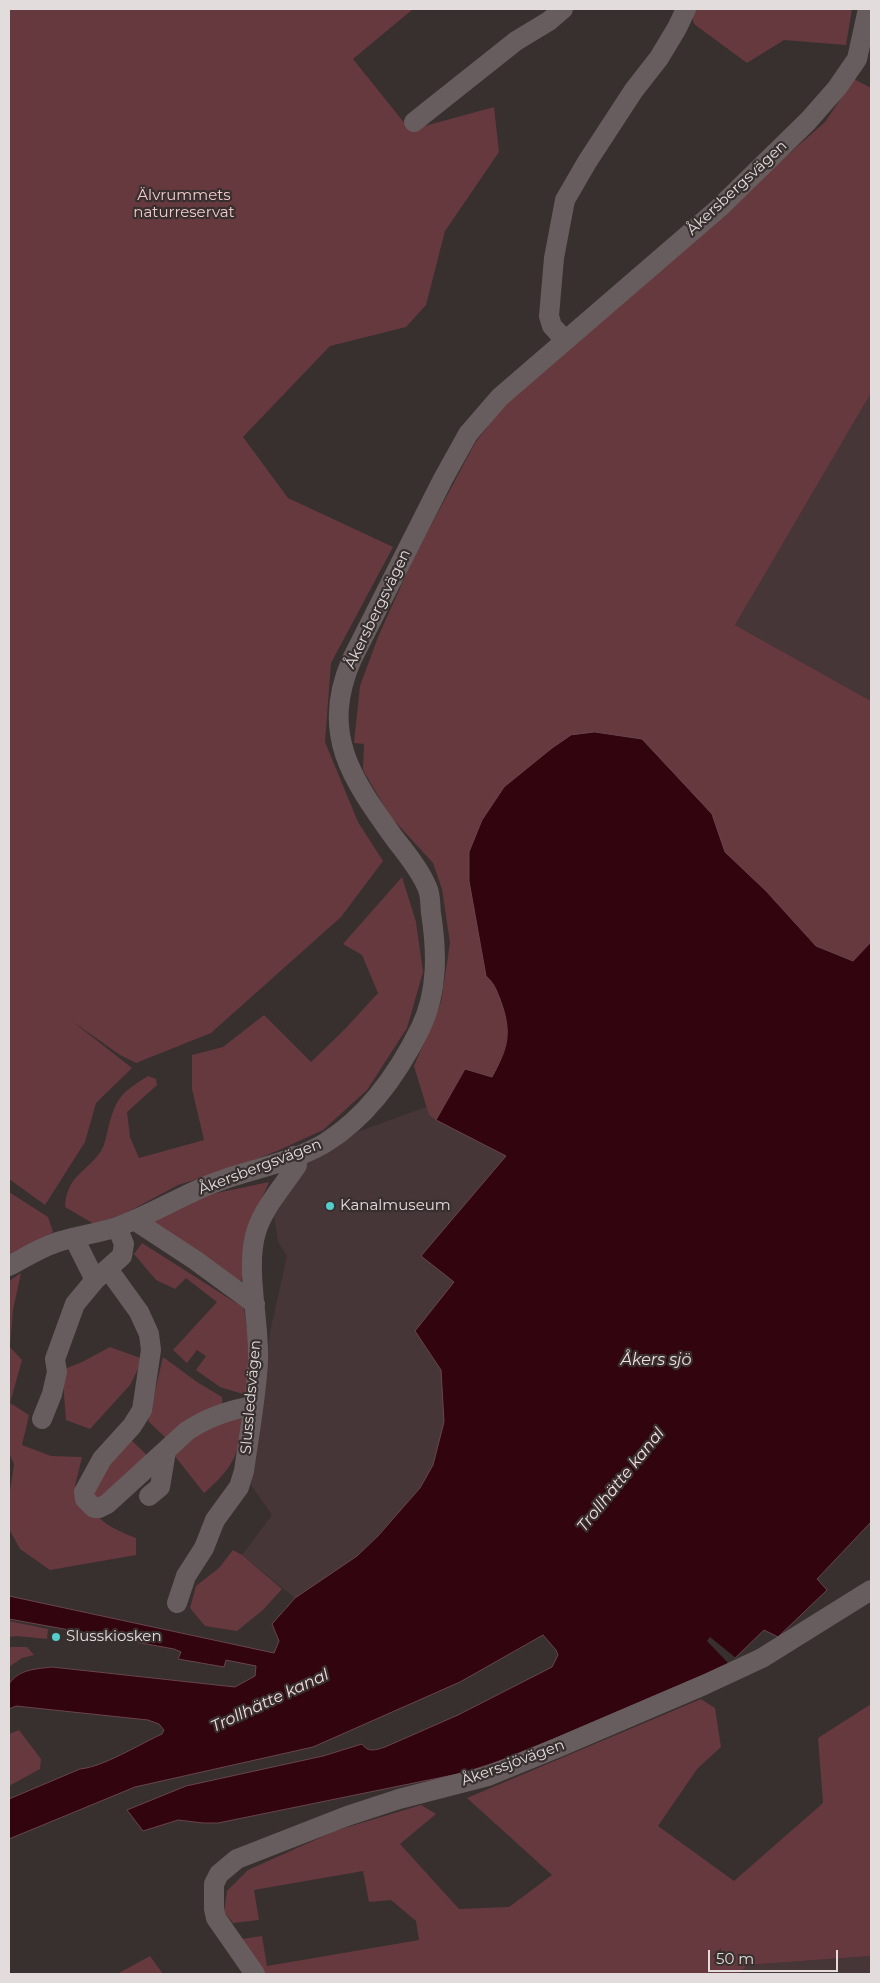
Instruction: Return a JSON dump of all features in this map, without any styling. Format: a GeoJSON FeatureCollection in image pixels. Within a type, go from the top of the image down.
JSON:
{"type":"FeatureCollection","features":[{"type":"Feature","properties":{"kind":"street"},"geometry":{"type":"LineString","coordinates":[[414,122],[516,41],[549,21],[563,9]]}},
{"type":"Feature","properties":{"kind":"street"},"geometry":{"type":"LineString","coordinates":[[566,340],[552,326],[549,316],[554,258],[565,200],[592,154],[634,90],[659,58],[686,9]]}},
{"type":"Feature","properties":{"kind":"street","name":"Åkersbergsvägen"},"geometry":{"type":"LineString","coordinates":[[9,1266],[38,1250],[68,1239],[125,1224],[212,1184],[324,1144],[348,1126],[377,1096],[397,1069],[422,1026],[436,969],[436,944],[428,888],[409,857],[362,794],[350,769],[342,745],[339,708],[346,673],[442,479],[468,434],[500,397],[726,201],[864,63],[868,9]]}},
{"type":"Feature","properties":{"kind":"street","name":"Slussledsvägen"},"geometry":{"type":"LineString","coordinates":[[177,1603],[186,1576],[204,1548],[215,1520],[239,1487],[244,1471],[258,1362],[251,1261],[253,1243],[265,1213],[297,1165],[294,1156]]}},
{"type":"Feature","properties":{"kind":"street"},"geometry":{"type":"LineString","coordinates":[[42,1419],[52,1394],[57,1372],[55,1359],[74,1304],[122,1256],[125,1224],[195,1260],[255,1304]]}},
{"type":"Feature","properties":{"kind":"street"},"geometry":{"type":"LineString","coordinates":[[68,1239],[139,1312],[149,1334],[151,1350],[142,1410],[93,1473],[84,1492],[86,1499],[94,1508],[100,1508],[107,1504],[187,1431],[199,1423],[230,1410],[253,1406]]}},
{"type":"Feature","properties":{"kind":"street"},"geometry":{"type":"LineString","coordinates":[[149,1496],[160,1487],[166,1451]]}},
{"type":"Feature","properties":{"kind":"street","name":"Åkerssjövägen"},"geometry":{"type":"LineString","coordinates":[[255,1974],[216,1918],[214,1909],[214,1884],[219,1874],[237,1859],[347,1816],[390,1802],[488,1776],[704,1685],[762,1658],[871,1590]]}},
{"type":"Feature","properties":{"kind":"shaded area"},"geometry":{"type":"Polygon","coordinates":[[[871,393],[871,701],[735,625],[871,393]]]}},
{"type":"Feature","properties":{"kind":"shaded area"},"geometry":{"type":"Polygon","coordinates":[[[426,1107],[429,1115],[436,1120],[506,1156],[422,1255],[454,1282],[415,1331],[441,1370],[444,1422],[433,1465],[420,1488],[357,1556],[295,1598],[242,1555],[272,1515],[251,1485],[270,1332],[287,1256],[278,1242],[274,1217],[306,1161],[357,1132],[426,1107]]]}},
{"type":"Feature","properties":{"kind":"shaded area"},"geometry":{"type":"Polygon","coordinates":[[[871,1956],[871,1974],[739,1974],[747,1965],[871,1956]]]}},
{"type":"Feature","properties":{"kind":"green space","name":"Älvrummets naturreservat"},"geometry":{"type":"Polygon","coordinates":[[[9,9],[413,9],[353,59],[410,130],[494,107],[499,152],[445,231],[426,305],[406,327],[330,346],[243,437],[288,498],[393,547],[331,663],[325,742],[358,822],[383,861],[341,917],[211,1033],[136,1063],[120,1055],[72,1021],[132,1068],[96,1103],[85,1142],[45,1205],[9,1179],[9,9]]]}},
{"type":"Feature","properties":{"kind":"green space"},"geometry":{"type":"Polygon","coordinates":[[[690,9],[852,9],[846,45],[784,40],[747,63],[694,24],[690,9]]]}},
{"type":"Feature","properties":{"kind":"green space"},"geometry":{"type":"Polygon","coordinates":[[[854,79],[871,88],[871,393],[735,625],[871,701],[871,942],[853,961],[816,946],[766,891],[725,852],[720,839],[482,820],[469,852],[469,881],[486,976],[496,989],[504,1011],[507,1030],[505,1047],[492,1077],[465,1069],[436,1120],[429,1115],[414,1066],[441,1002],[450,943],[442,889],[433,863],[390,816],[363,770],[364,744],[354,743],[360,686],[378,637],[414,557],[475,443],[505,404],[825,122],[854,79]]]}},
{"type":"Feature","properties":{"kind":"green space"},"geometry":{"type":"Polygon","coordinates":[[[402,877],[416,922],[423,972],[407,1028],[367,1090],[323,1130],[238,1166],[178,1185],[124,1214],[94,1224],[65,1207],[66,1196],[73,1181],[95,1159],[102,1149],[117,1103],[131,1087],[148,1076],[156,1079],[157,1085],[127,1112],[130,1137],[139,1158],[204,1140],[192,1089],[192,1055],[223,1047],[264,1015],[311,1062],[345,1029],[378,993],[362,955],[343,944],[402,877]]]}},
{"type":"Feature","properties":{"kind":"green space"},"geometry":{"type":"Polygon","coordinates":[[[269,1182],[246,1233],[241,1286],[147,1222],[207,1195],[269,1182]]]}},
{"type":"Feature","properties":{"kind":"green space"},"geometry":{"type":"Polygon","coordinates":[[[9,1192],[48,1217],[53,1232],[9,1257],[9,1192]]]}},
{"type":"Feature","properties":{"kind":"green space"},"geometry":{"type":"Polygon","coordinates":[[[142,1243],[244,1308],[250,1352],[246,1395],[220,1387],[196,1370],[206,1356],[197,1350],[187,1363],[173,1350],[217,1302],[186,1278],[175,1289],[156,1280],[134,1254],[142,1243]]]}},
{"type":"Feature","properties":{"kind":"green space"},"geometry":{"type":"Polygon","coordinates":[[[21,1273],[13,1310],[10,1347],[22,1360],[10,1403],[29,1415],[22,1445],[51,1456],[82,1457],[75,1486],[100,1519],[136,1538],[136,1555],[50,1570],[20,1549],[9,1529],[9,1498],[14,1464],[9,1453],[9,1281],[21,1273]]]}},
{"type":"Feature","properties":{"kind":"green space"},"geometry":{"type":"Polygon","coordinates":[[[110,1347],[143,1359],[130,1385],[90,1429],[66,1420],[62,1370],[110,1347]]]}},
{"type":"Feature","properties":{"kind":"green space"},"geometry":{"type":"Polygon","coordinates":[[[163,1357],[197,1382],[222,1397],[222,1407],[168,1440],[148,1421],[163,1357]]]}},
{"type":"Feature","properties":{"kind":"green space"},"geometry":{"type":"Polygon","coordinates":[[[225,1419],[245,1419],[239,1443],[228,1468],[204,1493],[174,1455],[202,1426],[225,1419]]]}},
{"type":"Feature","properties":{"kind":"green space"},"geometry":{"type":"Polygon","coordinates":[[[131,1440],[147,1455],[98,1503],[91,1492],[96,1481],[131,1440]]]}},
{"type":"Feature","properties":{"kind":"green space"},"geometry":{"type":"Polygon","coordinates":[[[233,1550],[242,1555],[282,1589],[263,1610],[237,1631],[205,1626],[190,1608],[196,1586],[219,1568],[233,1550]]]}},
{"type":"Feature","properties":{"kind":"green space"},"geometry":{"type":"Polygon","coordinates":[[[9,1621],[48,1629],[47,1639],[9,1637],[9,1621]]]}},
{"type":"Feature","properties":{"kind":"green space"},"geometry":{"type":"Polygon","coordinates":[[[9,1647],[27,1647],[34,1655],[22,1658],[9,1667],[9,1647]]]}},
{"type":"Feature","properties":{"kind":"green space"},"geometry":{"type":"Polygon","coordinates":[[[701,1699],[715,1708],[721,1747],[697,1769],[658,1826],[734,1881],[823,1803],[818,1738],[871,1704],[871,1956],[747,1965],[739,1974],[261,1974],[242,1939],[262,1936],[267,1966],[419,1940],[416,1921],[391,1900],[369,1902],[363,1871],[254,1890],[259,1920],[233,1923],[224,1912],[227,1891],[248,1870],[335,1831],[421,1805],[436,1814],[400,1844],[459,1909],[509,1907],[552,1875],[467,1798],[701,1699]]]}},
{"type":"Feature","properties":{"kind":"green space"},"geometry":{"type":"Polygon","coordinates":[[[19,1730],[41,1759],[40,1769],[9,1786],[9,1734],[19,1730]]]}},
{"type":"Feature","properties":{"kind":"green space"},"geometry":{"type":"Polygon","coordinates":[[[150,1956],[163,1974],[117,1974],[150,1956]]]}},
{"type":"Feature","properties":{"kind":"water","name":"Åkers sjö"},"geometry":{"type":"Polygon","coordinates":[[[595,732],[642,739],[712,814],[725,852],[766,891],[816,946],[853,961],[871,942],[871,1522],[817,1579],[827,1590],[778,1637],[764,1630],[729,1664],[512,1757],[463,1773],[218,1823],[178,1820],[143,1831],[127,1810],[186,1786],[323,1756],[362,1744],[370,1750],[385,1747],[458,1715],[552,1667],[558,1655],[543,1635],[460,1682],[313,1747],[135,1787],[9,1839],[9,1799],[80,1769],[110,1760],[162,1734],[164,1730],[159,1724],[148,1720],[16,1706],[9,1709],[9,1684],[18,1675],[40,1668],[52,1667],[235,1687],[255,1676],[256,1666],[226,1660],[224,1667],[178,1659],[181,1652],[174,1649],[9,1619],[9,1596],[274,1653],[279,1641],[272,1624],[295,1598],[357,1556],[378,1536],[420,1488],[433,1465],[444,1422],[441,1370],[415,1331],[454,1282],[421,1256],[506,1156],[436,1120],[465,1069],[492,1077],[502,1056],[507,1039],[506,1021],[500,999],[493,984],[486,976],[469,881],[469,852],[482,820],[504,787],[571,735],[595,732]]]}},
{"type":"Feature","properties":{"kind":"pier"},"geometry":{"type":"Polygon","coordinates":[[[710,1637],[736,1658],[729,1664],[707,1641],[710,1637]]]}},
{"type":"Feature","properties":{"kind":"place","name":"Kanalmuseum"},"geometry":{"type":"Point","coordinates":[330,1206]}},
{"type":"Feature","properties":{"kind":"place","name":"Slusskiosken"},"geometry":{"type":"Point","coordinates":[56,1637]}},
{"type":"Feature","properties":{"kind":"water label","name":"Trollhätte kanal"},"geometry":{"type":"Point","coordinates":[621,1480]}},
{"type":"Feature","properties":{"kind":"water label","name":"Trollhätte kanal"},"geometry":{"type":"Point","coordinates":[270,1701]}}]}
